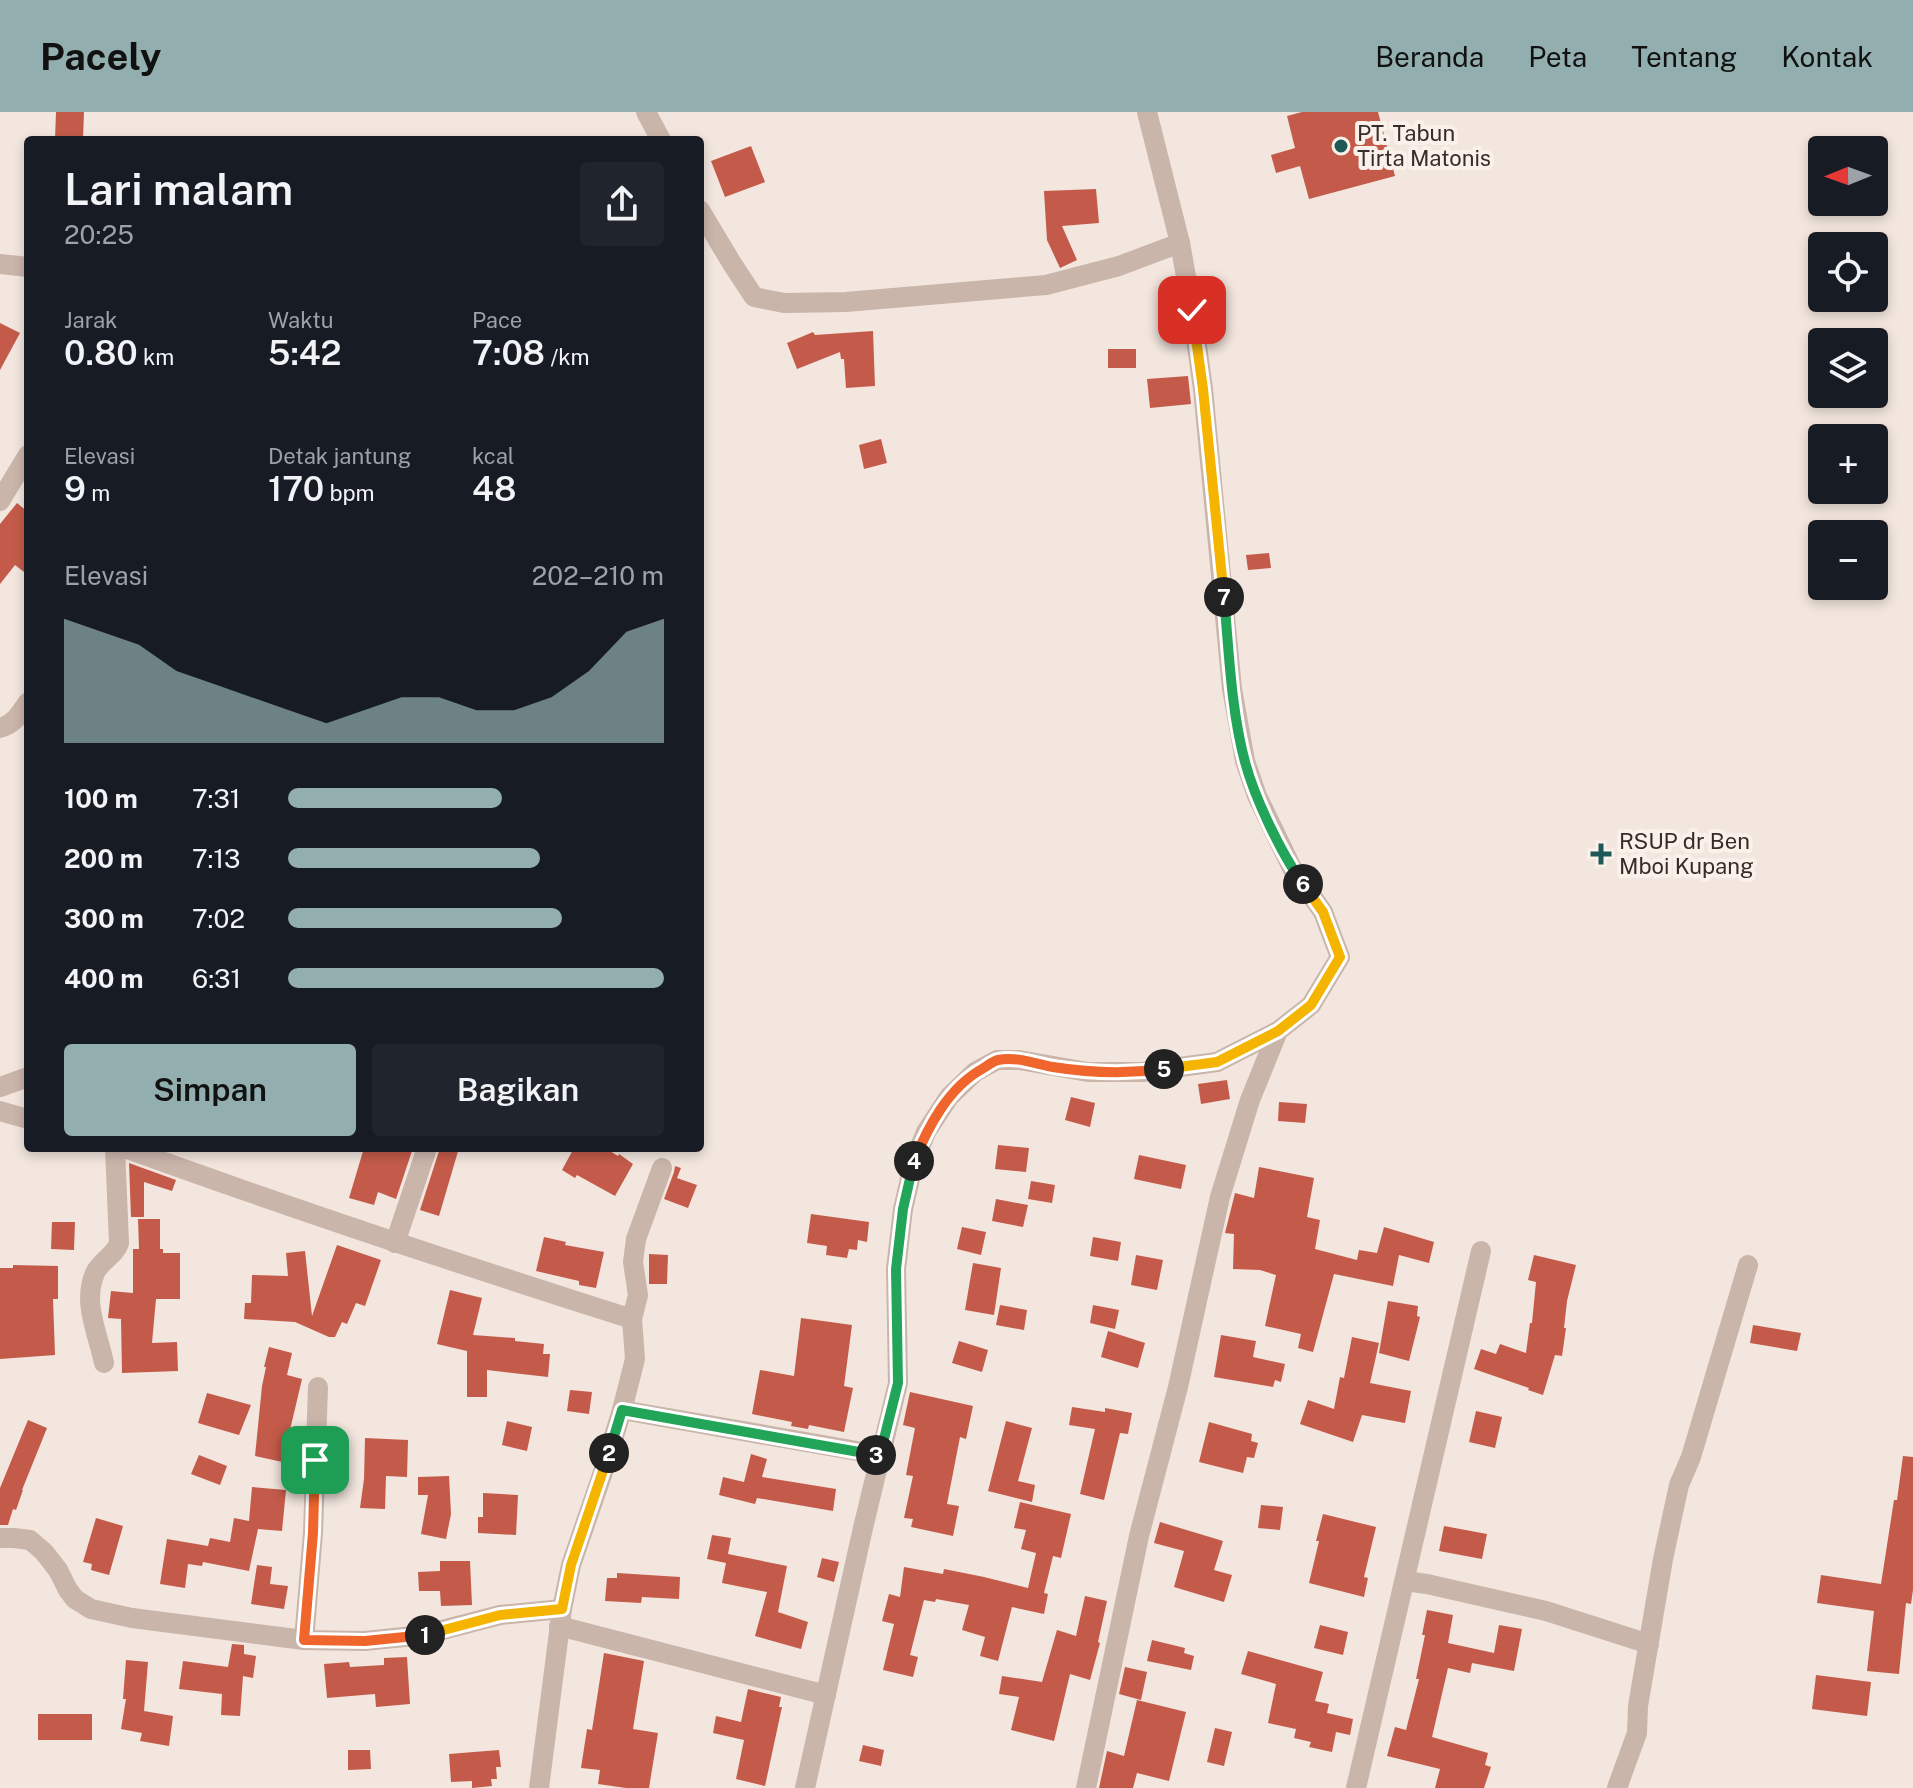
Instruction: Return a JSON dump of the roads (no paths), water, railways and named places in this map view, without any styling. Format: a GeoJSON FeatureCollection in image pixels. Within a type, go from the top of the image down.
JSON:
{"type":"FeatureCollection","features":[{"type":"Feature","properties":{"kind":"street"},"geometry":{"type":"LineString","coordinates":[[646,112],[658,136]]}},
{"type":"Feature","properties":{"kind":"street"},"geometry":{"type":"LineString","coordinates":[[805,1788],[898,1383],[896,1269],[903,1209],[914,1162],[926,1132],[949,1097],[975,1072],[997,1060],[1019,1060],[1088,1072],[1143,1072],[1217,1062],[1278,1031],[1311,1005],[1340,957],[1323,912],[1292,868],[1257,796],[1245,761],[1232,689],[1203,389],[1192,310],[1180,243],[1147,112]]}},
{"type":"Feature","properties":{"kind":"street"},"geometry":{"type":"LineString","coordinates":[[704,217],[754,297],[784,303],[846,302],[1046,285],[1119,266],[1180,243]]}},
{"type":"Feature","properties":{"kind":"street"},"geometry":{"type":"LineString","coordinates":[[0,264],[24,267]]}},
{"type":"Feature","properties":{"kind":"street"},"geometry":{"type":"LineString","coordinates":[[0,501],[24,462]]}},
{"type":"Feature","properties":{"kind":"street"},"geometry":{"type":"LineString","coordinates":[[0,728],[18,718],[24,708]]}},
{"type":"Feature","properties":{"kind":"street"},"geometry":{"type":"LineString","coordinates":[[1086,1788],[1139,1536],[1178,1387],[1220,1197],[1250,1100],[1278,1031]]}},
{"type":"Feature","properties":{"kind":"street"},"geometry":{"type":"LineString","coordinates":[[0,1087],[24,1078]]}},
{"type":"Feature","properties":{"kind":"street"},"geometry":{"type":"LineString","coordinates":[[0,1111],[24,1118]]}},
{"type":"Feature","properties":{"kind":"street"},"geometry":{"type":"LineString","coordinates":[[104,1363],[90,1304],[96,1270],[116,1251],[119,1243],[115,1152]]}},
{"type":"Feature","properties":{"kind":"street"},"geometry":{"type":"LineString","coordinates":[[136,1152],[395,1243],[632,1319]]}},
{"type":"Feature","properties":{"kind":"street"},"geometry":{"type":"LineString","coordinates":[[395,1243],[426,1152]]}},
{"type":"Feature","properties":{"kind":"street"},"geometry":{"type":"LineString","coordinates":[[539,1788],[561,1617],[571,1565],[602,1475],[635,1359],[632,1319],[638,1295],[633,1262],[636,1239],[662,1168]]}},
{"type":"Feature","properties":{"kind":"street"},"geometry":{"type":"LineString","coordinates":[[1356,1788],[1481,1251]]}},
{"type":"Feature","properties":{"kind":"street"},"geometry":{"type":"LineString","coordinates":[[1617,1788],[1637,1733],[1638,1706],[1679,1485],[1691,1457],[1748,1265]]}},
{"type":"Feature","properties":{"kind":"street"},"geometry":{"type":"LineString","coordinates":[[304,1640],[313,1533],[318,1387]]}},
{"type":"Feature","properties":{"kind":"street"},"geometry":{"type":"LineString","coordinates":[[622,1410],[880,1455]]}},
{"type":"Feature","properties":{"kind":"street"},"geometry":{"type":"LineString","coordinates":[[0,1538],[30,1540],[58,1570],[75,1599],[91,1609],[132,1618],[304,1640],[365,1641],[423,1635],[500,1615],[561,1617],[826,1695]]}},
{"type":"Feature","properties":{"kind":"street"},"geometry":{"type":"LineString","coordinates":[[1405,1581],[1546,1611],[1649,1644]]}},
{"type":"Feature","properties":{"kind":"place","name":"PT. Tabun Tirta Matonis"},"geometry":{"type":"Point","coordinates":[1341,146]}},
{"type":"Feature","properties":{"kind":"place","name":"RSUP dr Ben Mboi Kupang"},"geometry":{"type":"Point","coordinates":[1601,854]}}]}
